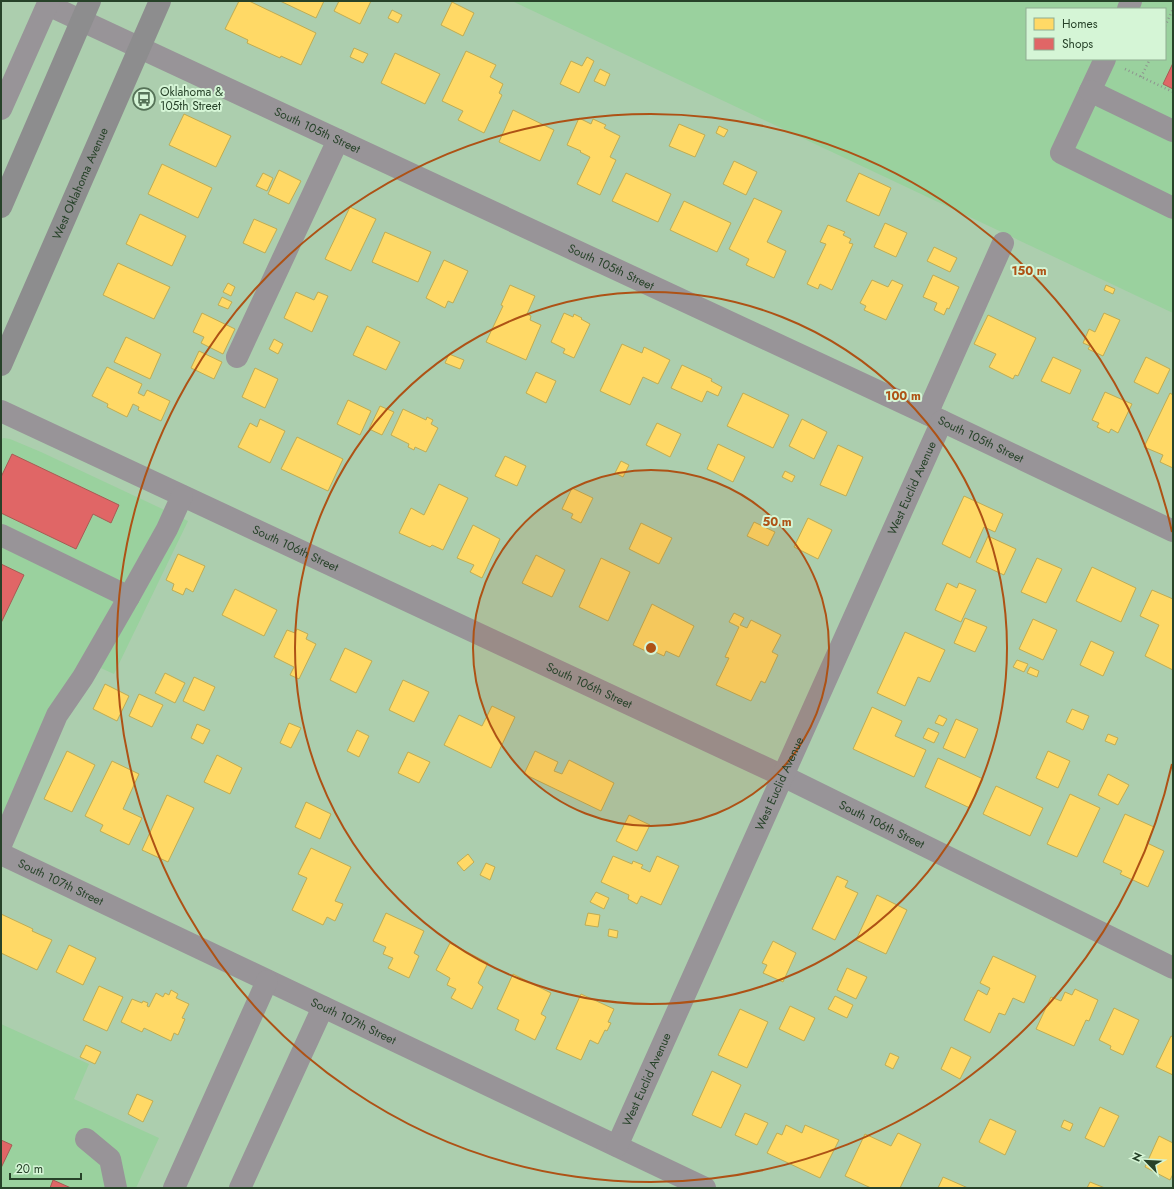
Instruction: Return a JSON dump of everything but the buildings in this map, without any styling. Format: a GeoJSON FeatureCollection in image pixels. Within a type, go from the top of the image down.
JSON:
{"type":"FeatureCollection","features":[{"type":"Feature","properties":{"kind":"main road"},"geometry":{"type":"LineString","coordinates":[[1,207],[90,1]]}},
{"type":"Feature","properties":{"kind":"main road","name":"West Oklahoma Avenue"},"geometry":{"type":"LineString","coordinates":[[1,365],[160,1]]}},
{"type":"Feature","properties":{"kind":"street","name":"South 105th Street"},"geometry":{"type":"LineString","coordinates":[[48,3],[81,21],[140,47],[1173,531]]}},
{"type":"Feature","properties":{"kind":"street"},"geometry":{"type":"LineString","coordinates":[[1,109],[48,3]]}},
{"type":"Feature","properties":{"kind":"street"},"geometry":{"type":"LineString","coordinates":[[1105,60],[1061,153],[1173,208]]}},
{"type":"Feature","properties":{"kind":"street"},"geometry":{"type":"LineString","coordinates":[[1090,91],[1173,131]]}},
{"type":"Feature","properties":{"kind":"street"},"geometry":{"type":"LineString","coordinates":[[237,357],[338,140]]}},
{"type":"Feature","properties":{"kind":"street","name":"West Euclid Avenue"},"geometry":{"type":"LineString","coordinates":[[617,1146],[783,776],[934,418],[1003,243]]}},
{"type":"Feature","properties":{"kind":"street","name":"South 106th Street"},"geometry":{"type":"LineString","coordinates":[[1,411],[783,776],[1173,968]]}},
{"type":"Feature","properties":{"kind":"street"},"geometry":{"type":"LineString","coordinates":[[1,845],[57,715],[83,677],[129,597],[167,529],[182,496]]}},
{"type":"Feature","properties":{"kind":"street"},"geometry":{"type":"LineString","coordinates":[[1,535],[129,597]]}},
{"type":"Feature","properties":{"kind":"street","name":"South 107th Street"},"geometry":{"type":"LineString","coordinates":[[1,854],[705,1188]]}},
{"type":"Feature","properties":{"kind":"street"},"geometry":{"type":"LineString","coordinates":[[174,1188],[268,981]]}},
{"type":"Feature","properties":{"kind":"street"},"geometry":{"type":"LineString","coordinates":[[240,1188],[324,1007]]}},
{"type":"Feature","properties":{"kind":"street"},"geometry":{"type":"LineString","coordinates":[[86,1139],[110,1158],[116,1188]]}},
{"type":"Feature","properties":{"kind":"path"},"geometry":{"type":"LineString","coordinates":[[1166,24],[1173,9]]}},
{"type":"Feature","properties":{"kind":"path"},"geometry":{"type":"LineString","coordinates":[[1107,60],[1173,92]]}},
{"type":"Feature","properties":{"kind":"path"},"geometry":{"type":"LineString","coordinates":[[1141,77],[1150,60]]}},
{"type":"Feature","properties":{"kind":"shaded area"},"geometry":{"type":"Polygon","coordinates":[[[512,1],[1173,1],[1173,313],[512,1]]]}},
{"type":"Feature","properties":{"kind":"shaded area"},"geometry":{"type":"Polygon","coordinates":[[[4,438],[41,452],[188,521],[114,674],[85,661],[1,820],[1,439],[4,438]]]}},
{"type":"Feature","properties":{"kind":"shaded area"},"geometry":{"type":"Polygon","coordinates":[[[1,1024],[89,1064],[74,1099],[159,1138],[136,1188],[1,1188],[1,1024]]]}},
{"type":"Feature","properties":{"kind":"place","name":"Oklahoma & 105th Street"},"geometry":{"type":"Point","coordinates":[144,99]}}]}
